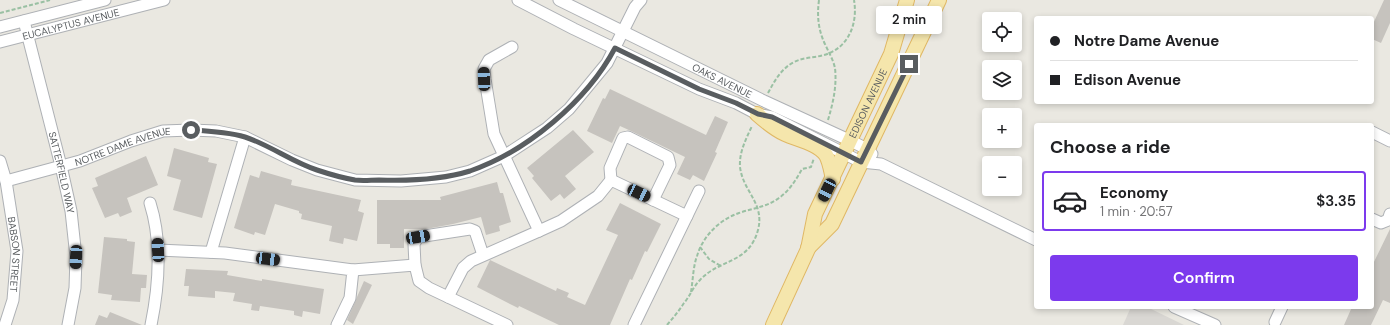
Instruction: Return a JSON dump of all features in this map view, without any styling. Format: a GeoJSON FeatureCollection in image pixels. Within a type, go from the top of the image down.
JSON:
{"type":"FeatureCollection","features":[{"type":"Feature","properties":{"kind":"main road","name":"EDISON AVENUE"},"geometry":{"type":"LineString","coordinates":[[773,325],[808,249],[815,214],[845,154],[891,54],[907,0]]}},
{"type":"Feature","properties":{"kind":"main road","name":"EDISON AVENUE"},"geometry":{"type":"LineString","coordinates":[[808,249],[832,224],[939,0]]}},
{"type":"Feature","properties":{"kind":"main road"},"geometry":{"type":"LineString","coordinates":[[758,114],[769,125],[785,134],[818,148],[825,154],[829,161],[833,179]]}},
{"type":"Feature","properties":{"kind":"street","name":"EUCALYPTUS AVENUE"},"geometry":{"type":"LineString","coordinates":[[0,28],[105,0]]}},
{"type":"Feature","properties":{"kind":"street","name":"EUCALYPTUS AVENUE"},"geometry":{"type":"LineString","coordinates":[[0,42],[164,0]]}},
{"type":"Feature","properties":{"kind":"street","name":"OAKS AVENUE"},"geometry":{"type":"LineString","coordinates":[[518,0],[574,30],[615,48],[699,89],[736,103],[758,114],[772,117],[845,154],[864,155]]}},
{"type":"Feature","properties":{"kind":"street","name":"OAKS AVENUE"},"geometry":{"type":"LineString","coordinates":[[559,0],[764,101],[851,141],[864,155],[1034,239]]}},
{"type":"Feature","properties":{"kind":"street","name":"NOTRE DAME AVENUE"},"geometry":{"type":"LineString","coordinates":[[6,181],[61,166],[163,131],[191,130],[216,131],[245,137],[292,160],[317,170],[355,180],[401,181],[446,176],[470,171],[504,156],[546,128],[569,109],[607,63],[624,32],[635,7],[641,0]]}},
{"type":"Feature","properties":{"kind":"street","name":"SATTERFIELD WAY"},"geometry":{"type":"LineString","coordinates":[[24,21],[71,211],[76,257],[75,288],[68,325]]}},
{"type":"Feature","properties":{"kind":"street"},"geometry":{"type":"LineString","coordinates":[[512,47],[489,60],[484,69],[484,79],[494,134],[539,231]]}},
{"type":"Feature","properties":{"kind":"street"},"geometry":{"type":"LineString","coordinates":[[1374,133],[1390,141]]}},
{"type":"Feature","properties":{"kind":"street"},"geometry":{"type":"LineString","coordinates":[[211,252],[245,137]]}},
{"type":"Feature","properties":{"kind":"street"},"geometry":{"type":"LineString","coordinates":[[448,297],[463,268],[471,260],[561,222],[598,196],[611,180],[610,168],[623,138],[628,137],[668,157],[670,165],[653,200]]}},
{"type":"Feature","properties":{"kind":"street","name":"BABSON STREET"},"geometry":{"type":"LineString","coordinates":[[0,161],[6,181],[17,251],[13,300],[5,325]]}},
{"type":"Feature","properties":{"kind":"street"},"geometry":{"type":"LineString","coordinates":[[611,180],[687,216]]}},
{"type":"Feature","properties":{"kind":"street"},"geometry":{"type":"LineString","coordinates":[[634,325],[699,191]]}},
{"type":"Feature","properties":{"kind":"street"},"geometry":{"type":"LineString","coordinates":[[150,203],[155,217],[158,250],[156,293],[151,325]]}},
{"type":"Feature","properties":{"kind":"street"},"geometry":{"type":"LineString","coordinates":[[1374,220],[1381,223],[1388,220],[1390,214]]}},
{"type":"Feature","properties":{"kind":"street"},"geometry":{"type":"LineString","coordinates":[[484,255],[475,231],[470,228],[418,237],[414,244],[415,265],[420,281],[430,288],[507,325]]}},
{"type":"Feature","properties":{"kind":"street"},"geometry":{"type":"LineString","coordinates":[[158,250],[211,252],[353,270],[415,265]]}},
{"type":"Feature","properties":{"kind":"street"},"geometry":{"type":"LineString","coordinates":[[337,325],[350,298],[353,270]]}},
{"type":"Feature","properties":{"kind":"street"},"geometry":{"type":"LineString","coordinates":[[1179,309],[1215,325]]}},
{"type":"Feature","properties":{"kind":"street"},"geometry":{"type":"LineString","coordinates":[[1277,324],[1281,309]]}},
{"type":"Feature","properties":{"kind":"path"},"geometry":{"type":"LineString","coordinates":[[0,13],[50,0]]}},
{"type":"Feature","properties":{"kind":"path"},"geometry":{"type":"LineString","coordinates":[[764,101],[783,70],[794,62],[806,58],[825,55],[843,43],[851,31],[856,18],[854,0]]}},
{"type":"Feature","properties":{"kind":"path"},"geometry":{"type":"LineString","coordinates":[[667,325],[700,279],[744,254],[752,245],[758,231],[760,220],[759,208],[740,168],[742,148],[758,114]]}},
{"type":"Feature","properties":{"kind":"path"},"geometry":{"type":"LineString","coordinates":[[691,292],[695,262],[700,248],[705,240]]}},
{"type":"Feature","properties":{"kind":"path"},"geometry":{"type":"LineString","coordinates":[[700,248],[709,259],[721,266]]}},
{"type":"Feature","properties":{"kind":"shaded area"},"geometry":{"type":"Polygon","coordinates":[[[1130,309],[1151,309],[1184,325],[1123,325],[1130,309]]]}},
{"type":"Feature","properties":{"kind":"building"},"geometry":{"type":"Polygon","coordinates":[[[1384,0],[1390,0],[1390,23],[1381,43],[1374,40],[1374,22],[1384,0]]]}},
{"type":"Feature","properties":{"kind":"building"},"geometry":{"type":"Polygon","coordinates":[[[610,89],[706,135],[715,116],[728,122],[715,152],[717,153],[704,181],[693,175],[690,180],[677,174],[685,157],[620,126],[612,143],[587,131],[603,98],[605,99],[610,89]]]}},
{"type":"Feature","properties":{"kind":"building"},"geometry":{"type":"Polygon","coordinates":[[[573,130],[594,152],[565,176],[576,189],[564,199],[560,194],[551,201],[532,178],[534,176],[527,168],[573,130]]]}},
{"type":"Feature","properties":{"kind":"building"},"geometry":{"type":"Polygon","coordinates":[[[174,148],[209,158],[208,162],[217,164],[202,218],[173,210],[181,180],[167,176],[174,148]]]}},
{"type":"Feature","properties":{"kind":"building"},"geometry":{"type":"Polygon","coordinates":[[[146,156],[158,185],[127,198],[132,212],[120,217],[118,213],[105,218],[92,188],[98,186],[95,178],[146,156]]]}},
{"type":"Feature","properties":{"kind":"building"},"geometry":{"type":"Polygon","coordinates":[[[261,171],[292,180],[291,185],[361,200],[358,211],[364,213],[357,241],[344,238],[343,244],[329,241],[332,226],[301,219],[302,214],[299,213],[299,211],[275,204],[265,235],[255,232],[254,235],[234,228],[250,175],[259,178],[261,171]]]}},
{"type":"Feature","properties":{"kind":"building"},"geometry":{"type":"Polygon","coordinates":[[[497,182],[500,193],[503,193],[511,222],[499,226],[500,231],[486,235],[481,217],[426,229],[404,229],[404,248],[390,248],[390,244],[377,244],[377,200],[441,200],[440,197],[497,182]]]}},
{"type":"Feature","properties":{"kind":"building"},"geometry":{"type":"Polygon","coordinates":[[[620,203],[661,224],[647,252],[645,251],[632,280],[630,279],[610,325],[559,325],[519,306],[518,308],[477,287],[490,260],[556,291],[557,288],[569,293],[567,297],[585,305],[618,235],[606,230],[620,203]]]}},
{"type":"Feature","properties":{"kind":"building"},"geometry":{"type":"Polygon","coordinates":[[[1390,229],[1390,303],[1383,300],[1371,325],[1344,325],[1351,309],[1374,309],[1374,262],[1390,229]]]}},
{"type":"Feature","properties":{"kind":"building"},"geometry":{"type":"Polygon","coordinates":[[[104,237],[127,239],[127,241],[135,242],[132,274],[147,275],[146,288],[141,288],[140,302],[111,300],[112,295],[98,293],[104,237]]]}},
{"type":"Feature","properties":{"kind":"building"},"geometry":{"type":"Polygon","coordinates":[[[186,269],[228,271],[227,275],[324,289],[320,314],[303,311],[302,317],[294,315],[294,311],[260,306],[259,311],[251,310],[252,304],[233,301],[235,293],[215,291],[215,298],[188,296],[189,286],[184,286],[186,269]]]}},
{"type":"Feature","properties":{"kind":"building"},"geometry":{"type":"Polygon","coordinates":[[[364,281],[372,285],[353,324],[347,320],[364,281]]]}},
{"type":"Feature","properties":{"kind":"building"},"geometry":{"type":"Polygon","coordinates":[[[110,312],[142,325],[95,325],[99,315],[107,318],[110,312]]]}},
{"type":"Feature","properties":{"kind":"route"},"geometry":{"type":"LineString","coordinates":[[191,130],[216,131],[245,137],[292,160],[317,170],[355,180],[401,181],[446,176],[470,171],[504,156],[546,128],[569,109],[607,63],[615,48],[699,89],[736,103],[758,114],[772,117],[861,162],[909,64]]}}]}
